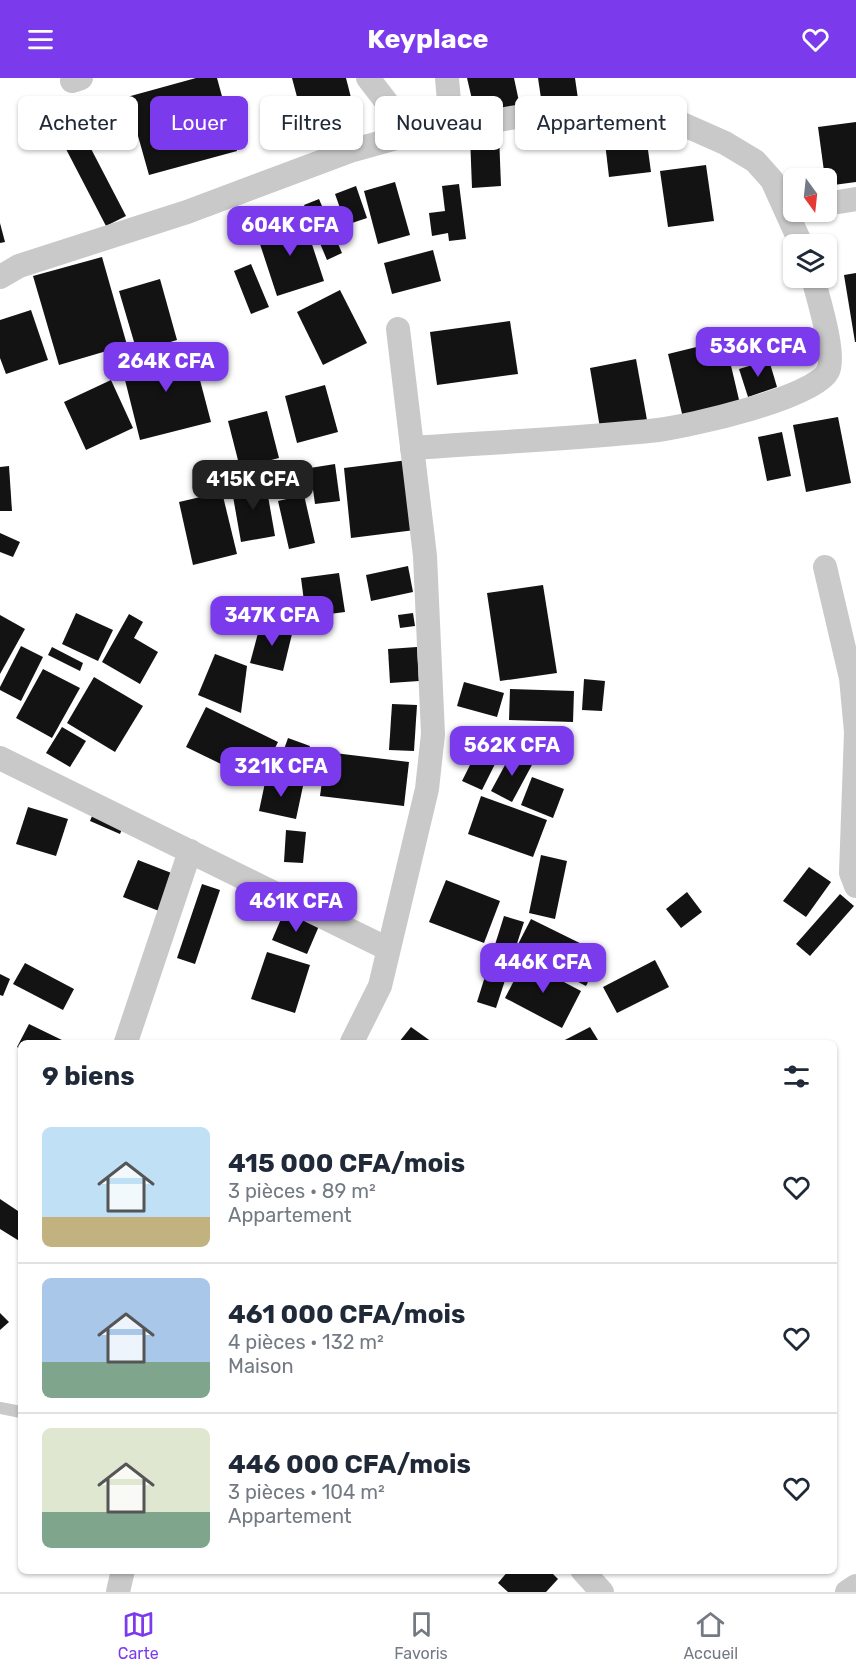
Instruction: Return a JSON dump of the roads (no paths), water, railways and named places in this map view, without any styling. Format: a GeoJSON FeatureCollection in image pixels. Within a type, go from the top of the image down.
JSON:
{"type":"FeatureCollection","features":[{"type":"Feature","properties":{"kind":"street"},"geometry":{"type":"LineString","coordinates":[[368,78],[382,96]]}},
{"type":"Feature","properties":{"kind":"street"},"geometry":{"type":"LineString","coordinates":[[447,78],[448,96]]}},
{"type":"Feature","properties":{"kind":"street"},"geometry":{"type":"LineString","coordinates":[[503,119],[523,116],[655,112],[725,143],[755,161],[783,197]]}},
{"type":"Feature","properties":{"kind":"street"},"geometry":{"type":"LineString","coordinates":[[0,277],[19,266],[63,250],[187,212],[350,151],[375,144]]}},
{"type":"Feature","properties":{"kind":"street"},"geometry":{"type":"LineString","coordinates":[[837,202],[856,199]]}},
{"type":"Feature","properties":{"kind":"street"},"geometry":{"type":"LineString","coordinates":[[412,448],[660,430],[733,414],[795,394],[819,382],[828,371],[831,356],[815,288]]}},
{"type":"Feature","properties":{"kind":"street"},"geometry":{"type":"LineString","coordinates":[[353,1040],[380,986],[427,789],[433,734],[425,556],[398,329]]}},
{"type":"Feature","properties":{"kind":"street"},"geometry":{"type":"LineString","coordinates":[[825,567],[853,678],[856,732],[851,873],[856,886]]}},
{"type":"Feature","properties":{"kind":"street"},"geometry":{"type":"LineString","coordinates":[[0,758],[388,949]]}},
{"type":"Feature","properties":{"kind":"street"},"geometry":{"type":"LineString","coordinates":[[127,1040],[190,852]]}},
{"type":"Feature","properties":{"kind":"street"},"geometry":{"type":"LineString","coordinates":[[118,1592],[122,1574]]}},
{"type":"Feature","properties":{"kind":"street"},"geometry":{"type":"LineString","coordinates":[[586,1574],[603,1592]]}},
{"type":"Feature","properties":{"kind":"street"},"geometry":{"type":"LineString","coordinates":[[847,1592],[856,1587]]}},
{"type":"Feature","properties":{"kind":"lane"},"geometry":{"type":"LineString","coordinates":[[0,1408],[18,1411]]}}]}
